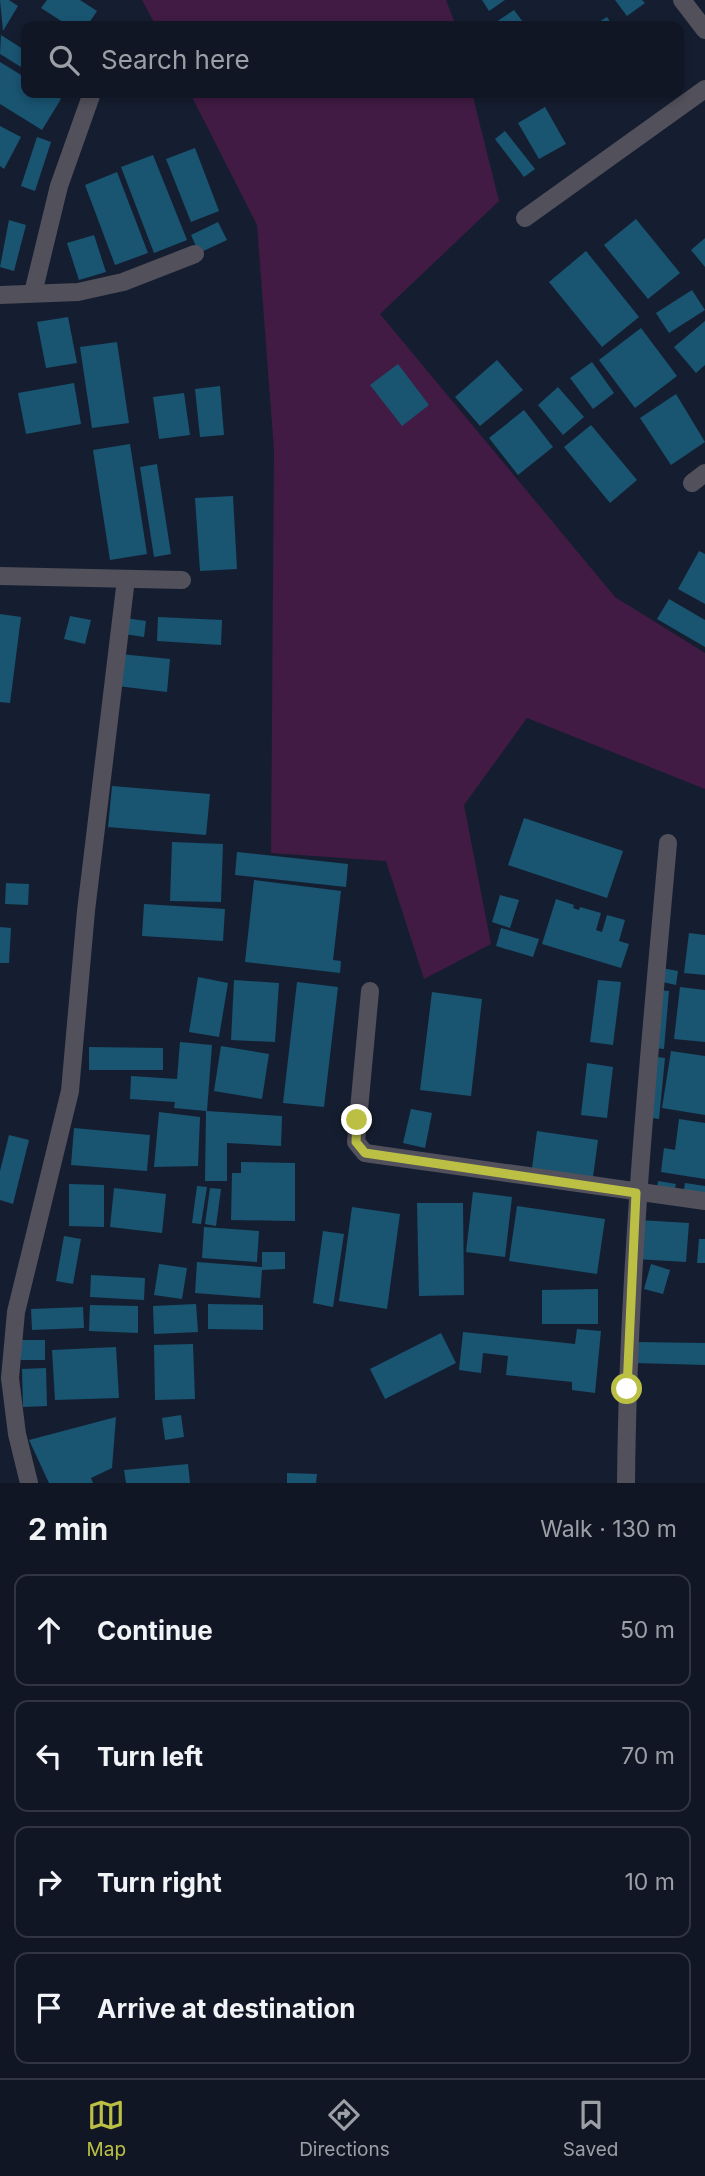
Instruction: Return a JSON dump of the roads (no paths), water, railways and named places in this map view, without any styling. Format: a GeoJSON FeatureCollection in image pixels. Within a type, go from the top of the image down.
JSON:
{"type":"FeatureCollection","features":[{"type":"Feature","properties":{"kind":"street"},"geometry":{"type":"LineString","coordinates":[[682,0],[705,30]]}},
{"type":"Feature","properties":{"kind":"street"},"geometry":{"type":"LineString","coordinates":[[525,218],[705,89]]}},
{"type":"Feature","properties":{"kind":"street"},"geometry":{"type":"LineString","coordinates":[[33,293],[59,186],[90,98]]}},
{"type":"Feature","properties":{"kind":"street"},"geometry":{"type":"LineString","coordinates":[[0,295],[78,292],[123,282],[195,254]]}},
{"type":"Feature","properties":{"kind":"street"},"geometry":{"type":"LineString","coordinates":[[0,576],[182,580]]}},
{"type":"Feature","properties":{"kind":"street"},"geometry":{"type":"LineString","coordinates":[[29,1483],[16,1434],[9,1378],[16,1312],[70,1091],[86,911],[126,579]]}},
{"type":"Feature","properties":{"kind":"street"},"geometry":{"type":"LineString","coordinates":[[626,1483],[627,1389],[636,1193],[668,843]]}},
{"type":"Feature","properties":{"kind":"street"},"geometry":{"type":"LineString","coordinates":[[370,991],[356,1142],[365,1153],[705,1201]]}}]}
